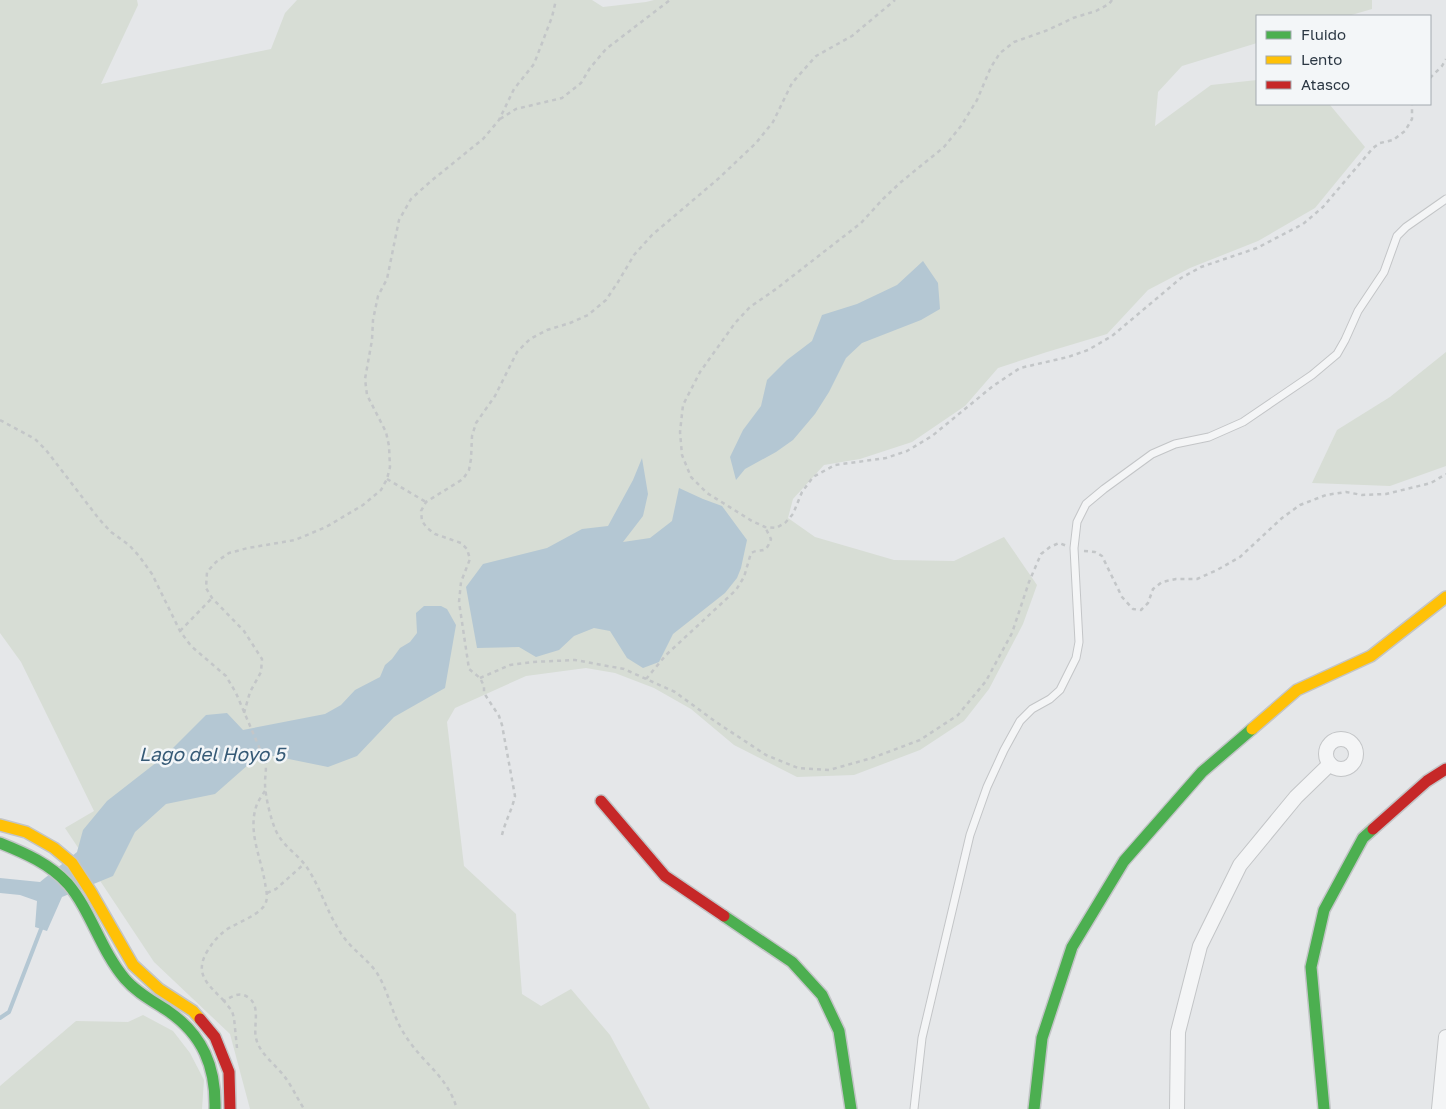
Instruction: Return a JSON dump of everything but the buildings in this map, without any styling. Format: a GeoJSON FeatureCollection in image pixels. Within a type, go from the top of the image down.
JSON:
{"type":"FeatureCollection","features":[{"type":"Feature","properties":{"kind":"street"},"geometry":{"type":"LineString","coordinates":[[1034,1109],[1042,1038],[1072,947],[1124,861],[1202,772],[1297,690],[1371,656],[1446,597]]}},
{"type":"Feature","properties":{"kind":"street"},"geometry":{"type":"LineString","coordinates":[[1177,1109],[1178,1032],[1200,946],[1240,865],[1296,798],[1330,764]]}},
{"type":"Feature","properties":{"kind":"street"},"geometry":{"type":"LineString","coordinates":[[1324,1109],[1311,967],[1324,910],[1363,838],[1427,781],[1446,769]]}},
{"type":"Feature","properties":{"kind":"street"},"geometry":{"type":"LineString","coordinates":[[601,801],[665,876],[792,962],[822,995],[839,1031],[851,1109]]}},
{"type":"Feature","properties":{"kind":"street"},"geometry":{"type":"LineString","coordinates":[[0,825],[26,832],[54,848],[72,862],[133,965],[159,989],[193,1011],[215,1037],[229,1072],[230,1109]]}},
{"type":"Feature","properties":{"kind":"street"},"geometry":{"type":"LineString","coordinates":[[0,843],[23,851],[44,864],[66,882],[77,897],[113,964],[132,987],[173,1015],[202,1046],[216,1093],[215,1109]]}},
{"type":"Feature","properties":{"kind":"street"},"geometry":{"type":"LineString","coordinates":[[1439,1109],[1446,1037]]}},
{"type":"Feature","properties":{"kind":"lane"},"geometry":{"type":"LineString","coordinates":[[914,1109],[922,1038],[970,835],[987,787],[1020,721],[1032,709],[1050,699],[1060,690],[1076,658],[1079,634],[1074,548],[1077,522],[1086,504],[1152,454],[1175,444],[1208,437],[1243,422],[1312,374],[1337,354],[1358,311],[1384,272],[1397,236],[1406,227],[1446,199]]}},
{"type":"Feature","properties":{"kind":"path"},"geometry":{"type":"LineString","coordinates":[[244,713],[250,692],[261,672],[262,659],[244,631],[212,598],[206,588],[207,572],[216,562],[229,553],[295,540],[326,527],[363,506],[381,490],[387,479],[390,466],[389,446],[386,432],[367,395],[365,379],[378,296],[387,279],[399,220],[412,199],[483,140],[499,120],[514,89],[534,64],[552,17],[556,0]]}},
{"type":"Feature","properties":{"kind":"path"},"geometry":{"type":"LineString","coordinates":[[499,120],[516,110],[562,98],[581,83],[590,68],[606,49],[670,0]]}},
{"type":"Feature","properties":{"kind":"path"},"geometry":{"type":"LineString","coordinates":[[502,835],[514,796],[499,716],[484,693],[484,686],[480,678],[469,669],[459,602],[461,582],[470,559],[467,549],[461,543],[435,534],[427,528],[422,521],[421,511],[426,502],[463,479],[469,470],[472,436],[476,423],[495,396],[517,352],[530,339],[547,330],[588,315],[606,300],[634,255],[652,235],[718,179],[756,143],[773,122],[792,83],[816,56],[852,36],[895,0]]}},
{"type":"Feature","properties":{"kind":"path"},"geometry":{"type":"LineString","coordinates":[[1112,0],[1109,4],[1096,11],[1073,18],[1048,30],[1014,42],[1000,53],[991,67],[977,100],[961,126],[944,147],[883,198],[861,223],[750,307],[735,323],[700,372],[683,405],[680,432],[682,455],[691,477],[707,493],[752,521],[765,527],[776,528],[785,523],[793,514],[802,492],[813,477],[835,465],[886,458],[907,451],[932,436],[993,386],[1020,368],[1088,350],[1112,336],[1181,278],[1201,267],[1257,248],[1303,224],[1322,207],[1373,148],[1380,143],[1393,140],[1405,131],[1412,119],[1412,105]]}},
{"type":"Feature","properties":{"kind":"path"},"geometry":{"type":"LineString","coordinates":[[1431,77],[1446,59]]}},
{"type":"Feature","properties":{"kind":"path"},"geometry":{"type":"LineString","coordinates":[[0,420],[35,439],[46,450],[99,519],[139,556],[152,574],[180,631],[191,646],[226,676],[236,693],[266,761],[265,791],[276,830],[290,850],[304,864],[319,889],[338,930],[353,949],[376,972],[384,986],[401,1029],[408,1040],[442,1078],[449,1089],[457,1109]]}},
{"type":"Feature","properties":{"kind":"path"},"geometry":{"type":"LineString","coordinates":[[480,678],[510,665],[533,662],[575,660],[624,669],[675,692],[766,755],[798,768],[830,770],[872,758],[920,740],[958,715],[986,681],[1012,633],[1029,582],[1041,554],[1050,547],[1059,543],[1095,552],[1102,556],[1122,597],[1133,609],[1141,610],[1148,603],[1153,589],[1162,582],[1176,579],[1197,579],[1217,570],[1240,557],[1282,518],[1300,505],[1326,495],[1346,492],[1362,495],[1386,494],[1430,483],[1446,474]]}},
{"type":"Feature","properties":{"kind":"path"},"geometry":{"type":"LineString","coordinates":[[387,479],[426,502]]}},
{"type":"Feature","properties":{"kind":"path"},"geometry":{"type":"LineString","coordinates":[[646,679],[666,655],[736,590],[744,577],[751,553],[762,551],[768,547],[771,539],[765,527]]}},
{"type":"Feature","properties":{"kind":"path"},"geometry":{"type":"LineString","coordinates":[[180,631],[212,598]]}},
{"type":"Feature","properties":{"kind":"path"},"geometry":{"type":"LineString","coordinates":[[238,1049],[232,1011],[203,978],[202,967],[204,957],[215,939],[226,930],[258,912],[266,904],[267,893],[256,849],[253,821],[257,803],[265,791]]}},
{"type":"Feature","properties":{"kind":"path"},"geometry":{"type":"LineString","coordinates":[[267,893],[276,889],[304,864]]}},
{"type":"Feature","properties":{"kind":"path"},"geometry":{"type":"LineString","coordinates":[[224,1001],[233,995],[242,994],[250,999],[256,1007],[254,1026],[256,1040],[266,1057],[282,1073],[294,1090],[304,1109]]}},
{"type":"Feature","properties":{"kind":"shaded area"},"geometry":{"type":"Polygon","coordinates":[[[0,0],[137,0],[138,5],[101,84],[271,49],[285,13],[297,0],[592,0],[603,7],[654,0],[1372,0],[1372,9],[1351,15],[1256,15],[1256,43],[1182,66],[1158,92],[1155,126],[1211,85],[1256,80],[1256,105],[1330,105],[1365,147],[1315,208],[1258,241],[1190,268],[1148,290],[1107,334],[998,368],[965,406],[912,442],[860,459],[824,465],[793,499],[788,518],[815,537],[894,560],[954,561],[1004,537],[1037,585],[1023,624],[989,689],[964,721],[920,750],[854,775],[797,777],[734,745],[691,709],[654,688],[615,673],[586,668],[526,676],[455,708],[447,722],[464,866],[516,914],[522,994],[541,1006],[571,989],[610,1035],[650,1109],[250,1109],[230,1034],[154,962],[65,828],[94,811],[21,662],[0,633],[0,0]]]}},
{"type":"Feature","properties":{"kind":"shaded area"},"geometry":{"type":"Polygon","coordinates":[[[1446,352],[1446,466],[1390,486],[1312,483],[1337,430],[1390,397],[1446,352]]]}},
{"type":"Feature","properties":{"kind":"shaded area"},"geometry":{"type":"Polygon","coordinates":[[[143,1015],[173,1031],[190,1053],[204,1080],[202,1109],[0,1109],[0,1086],[76,1021],[128,1022],[143,1015]]]}},
{"type":"Feature","properties":{"kind":"water"},"geometry":{"type":"Polygon","coordinates":[[[923,261],[938,283],[940,309],[921,320],[862,343],[846,358],[829,392],[815,414],[793,440],[745,469],[736,480],[730,457],[743,430],[761,406],[767,380],[787,360],[812,341],[822,315],[857,304],[897,285],[923,261]]]}},
{"type":"Feature","properties":{"kind":"water"},"geometry":{"type":"Polygon","coordinates":[[[642,458],[648,494],[643,516],[623,542],[650,538],[672,521],[679,488],[722,506],[747,540],[737,578],[725,593],[673,634],[659,662],[643,668],[627,658],[610,631],[594,628],[574,636],[559,650],[536,657],[519,647],[477,648],[466,587],[483,564],[547,548],[582,529],[608,526],[633,480],[642,458]]]}},
{"type":"Feature","properties":{"kind":"water","name":"Lago del Hoyo 5"},"geometry":{"type":"Polygon","coordinates":[[[424,606],[441,606],[447,609],[456,625],[445,688],[394,717],[357,756],[328,767],[274,756],[257,757],[215,794],[166,804],[135,832],[113,876],[62,897],[47,931],[35,927],[37,901],[20,895],[0,893],[0,878],[40,882],[77,852],[83,830],[107,801],[166,755],[206,715],[227,713],[243,730],[325,714],[341,705],[355,690],[380,677],[385,665],[400,648],[410,642],[417,633],[416,613],[424,606]]]}},
{"type":"Feature","properties":{"kind":"waterway"},"geometry":{"type":"LineString","coordinates":[[0,1018],[9,1012],[41,929]]}},
{"type":"Feature","properties":{"kind":"traffic: fast"},"geometry":{"type":"LineString","coordinates":[[1034,1109],[1042,1038],[1072,947],[1124,861],[1202,772],[1252,729]]}},
{"type":"Feature","properties":{"kind":"traffic: fast"},"geometry":{"type":"LineString","coordinates":[[1324,1109],[1311,967],[1324,910],[1363,838],[1373,829]]}},
{"type":"Feature","properties":{"kind":"traffic: fast"},"geometry":{"type":"LineString","coordinates":[[0,843],[37,860],[61,877],[83,906],[109,956],[125,979],[140,993],[180,1020],[199,1041],[210,1066],[215,1094],[215,1109]]}},
{"type":"Feature","properties":{"kind":"traffic: fast"},"geometry":{"type":"LineString","coordinates":[[724,916],[792,962],[822,995],[839,1031],[851,1109]]}},
{"type":"Feature","properties":{"kind":"traffic: slow"},"geometry":{"type":"LineString","coordinates":[[1252,729],[1297,690],[1371,656],[1446,597]]}},
{"type":"Feature","properties":{"kind":"traffic: slow"},"geometry":{"type":"LineString","coordinates":[[0,825],[26,832],[54,848],[72,863],[133,965],[159,989],[193,1011],[200,1019]]}},
{"type":"Feature","properties":{"kind":"traffic: jam"},"geometry":{"type":"LineString","coordinates":[[1373,829],[1427,781],[1446,769]]}},
{"type":"Feature","properties":{"kind":"traffic: jam"},"geometry":{"type":"LineString","coordinates":[[601,801],[665,876],[724,916]]}},
{"type":"Feature","properties":{"kind":"traffic: jam"},"geometry":{"type":"LineString","coordinates":[[200,1019],[215,1037],[229,1072],[230,1109]]}}]}
